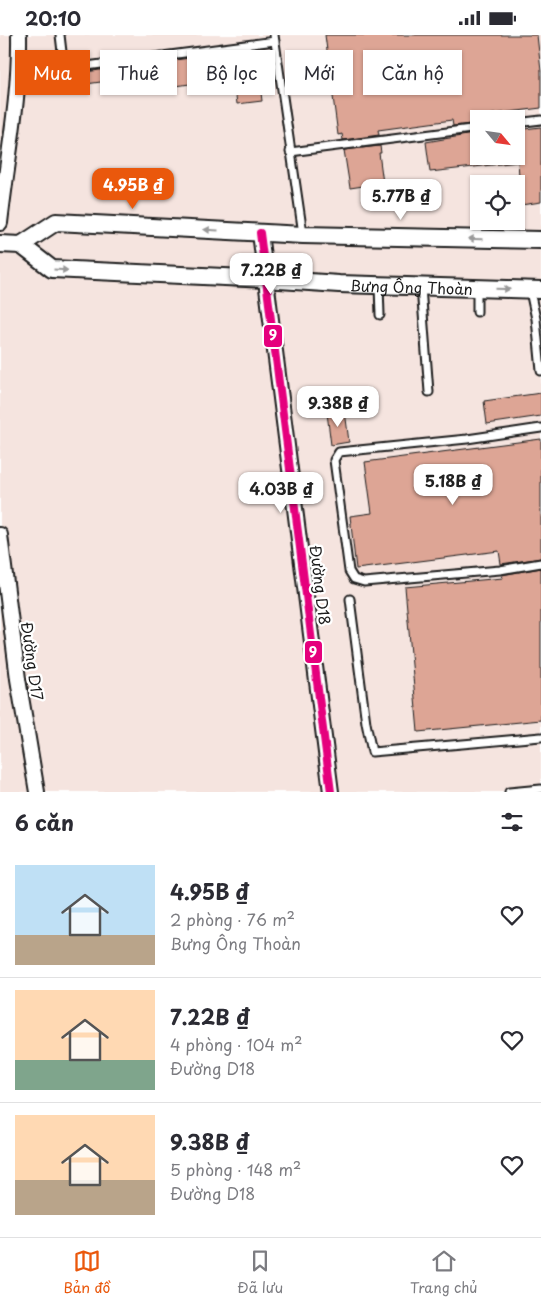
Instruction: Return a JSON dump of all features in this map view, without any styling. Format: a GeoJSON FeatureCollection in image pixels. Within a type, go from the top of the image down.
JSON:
{"type":"FeatureCollection","features":[{"type":"Feature","properties":{"kind":"street"},"geometry":{"type":"LineString","coordinates":[[0,223],[14,115],[19,35]]}},
{"type":"Feature","properties":{"kind":"street"},"geometry":{"type":"LineString","coordinates":[[0,244],[21,245],[56,222],[303,235],[541,240]]}},
{"type":"Feature","properties":{"kind":"street","name":"Đường D18"},"geometry":{"type":"LineString","coordinates":[[260,233],[331,792]]}},
{"type":"Feature","properties":{"kind":"street","name":"Bưng Ông Thoàn"},"geometry":{"type":"LineString","coordinates":[[21,245],[52,269],[421,287],[536,290]]}},
{"type":"Feature","properties":{"kind":"street","name":"Đường D17"},"geometry":{"type":"LineString","coordinates":[[0,535],[18,679],[36,792]]}},
{"type":"Feature","properties":{"kind":"lane"},"geometry":{"type":"LineString","coordinates":[[60,35],[64,69],[274,38],[303,235]]}},
{"type":"Feature","properties":{"kind":"lane"},"geometry":{"type":"LineString","coordinates":[[525,122],[541,120]]}},
{"type":"Feature","properties":{"kind":"lane"},"geometry":{"type":"LineString","coordinates":[[290,152],[470,129]]}},
{"type":"Feature","properties":{"kind":"lane"},"geometry":{"type":"LineString","coordinates":[[379,285],[380,315]]}},
{"type":"Feature","properties":{"kind":"lane"},"geometry":{"type":"LineString","coordinates":[[421,287],[429,392]]}},
{"type":"Feature","properties":{"kind":"lane"},"geometry":{"type":"LineString","coordinates":[[476,313],[477,288]]}},
{"type":"Feature","properties":{"kind":"lane"},"geometry":{"type":"LineString","coordinates":[[536,290],[541,371]]}},
{"type":"Feature","properties":{"kind":"lane"},"geometry":{"type":"LineString","coordinates":[[541,428],[467,439],[339,452],[334,460],[349,571],[354,579],[364,582],[500,570],[541,563]]}},
{"type":"Feature","properties":{"kind":"lane"},"geometry":{"type":"LineString","coordinates":[[350,599],[366,723],[372,752],[541,737]]}},
{"type":"Feature","properties":{"kind":"lane"},"geometry":{"type":"LineString","coordinates":[[509,792],[541,789]]}},
{"type":"Feature","properties":{"kind":"shaded area"},"geometry":{"type":"Polygon","coordinates":[[[0,35],[541,35],[541,792],[0,792],[0,35]]]}},
{"type":"Feature","properties":{"kind":"building"},"geometry":{"type":"Polygon","coordinates":[[[325,35],[537,35],[541,71],[541,108],[525,110],[470,110],[470,124],[453,126],[452,120],[378,130],[379,135],[343,140],[342,134],[338,135],[333,95],[353,95],[353,50],[327,50],[325,35]]]}},
{"type":"Feature","properties":{"kind":"building"},"geometry":{"type":"Polygon","coordinates":[[[187,58],[187,84],[177,86],[177,60],[187,58]]]}},
{"type":"Feature","properties":{"kind":"building"},"geometry":{"type":"Polygon","coordinates":[[[100,70],[100,82],[90,83],[90,71],[100,70]]]}},
{"type":"Feature","properties":{"kind":"building"},"geometry":{"type":"Polygon","coordinates":[[[236,95],[261,95],[262,101],[237,104],[236,95]]]}},
{"type":"Feature","properties":{"kind":"building"},"geometry":{"type":"Polygon","coordinates":[[[541,127],[541,202],[525,204],[525,175],[519,175],[518,165],[525,165],[525,129],[541,127]]]}},
{"type":"Feature","properties":{"kind":"building"},"geometry":{"type":"Polygon","coordinates":[[[470,135],[470,165],[492,165],[430,172],[426,142],[470,135]]]}},
{"type":"Feature","properties":{"kind":"building"},"geometry":{"type":"Polygon","coordinates":[[[380,146],[381,153],[379,153],[383,183],[350,188],[344,150],[380,146]]]}},
{"type":"Feature","properties":{"kind":"building"},"geometry":{"type":"Polygon","coordinates":[[[541,393],[541,416],[487,424],[484,401],[541,393]]]}},
{"type":"Feature","properties":{"kind":"building"},"geometry":{"type":"Polygon","coordinates":[[[345,411],[349,442],[331,445],[327,413],[345,411]]]}},
{"type":"Feature","properties":{"kind":"building"},"geometry":{"type":"Polygon","coordinates":[[[541,439],[541,558],[501,564],[499,551],[356,569],[350,516],[372,513],[365,462],[541,439]]]}},
{"type":"Feature","properties":{"kind":"building"},"geometry":{"type":"Polygon","coordinates":[[[541,568],[541,720],[418,732],[405,587],[503,578],[502,575],[541,568]]]}},
{"type":"Feature","properties":{"kind":"transit line","name":"9"},"geometry":{"type":"LineString","coordinates":[[260,233],[331,792]]}}]}
